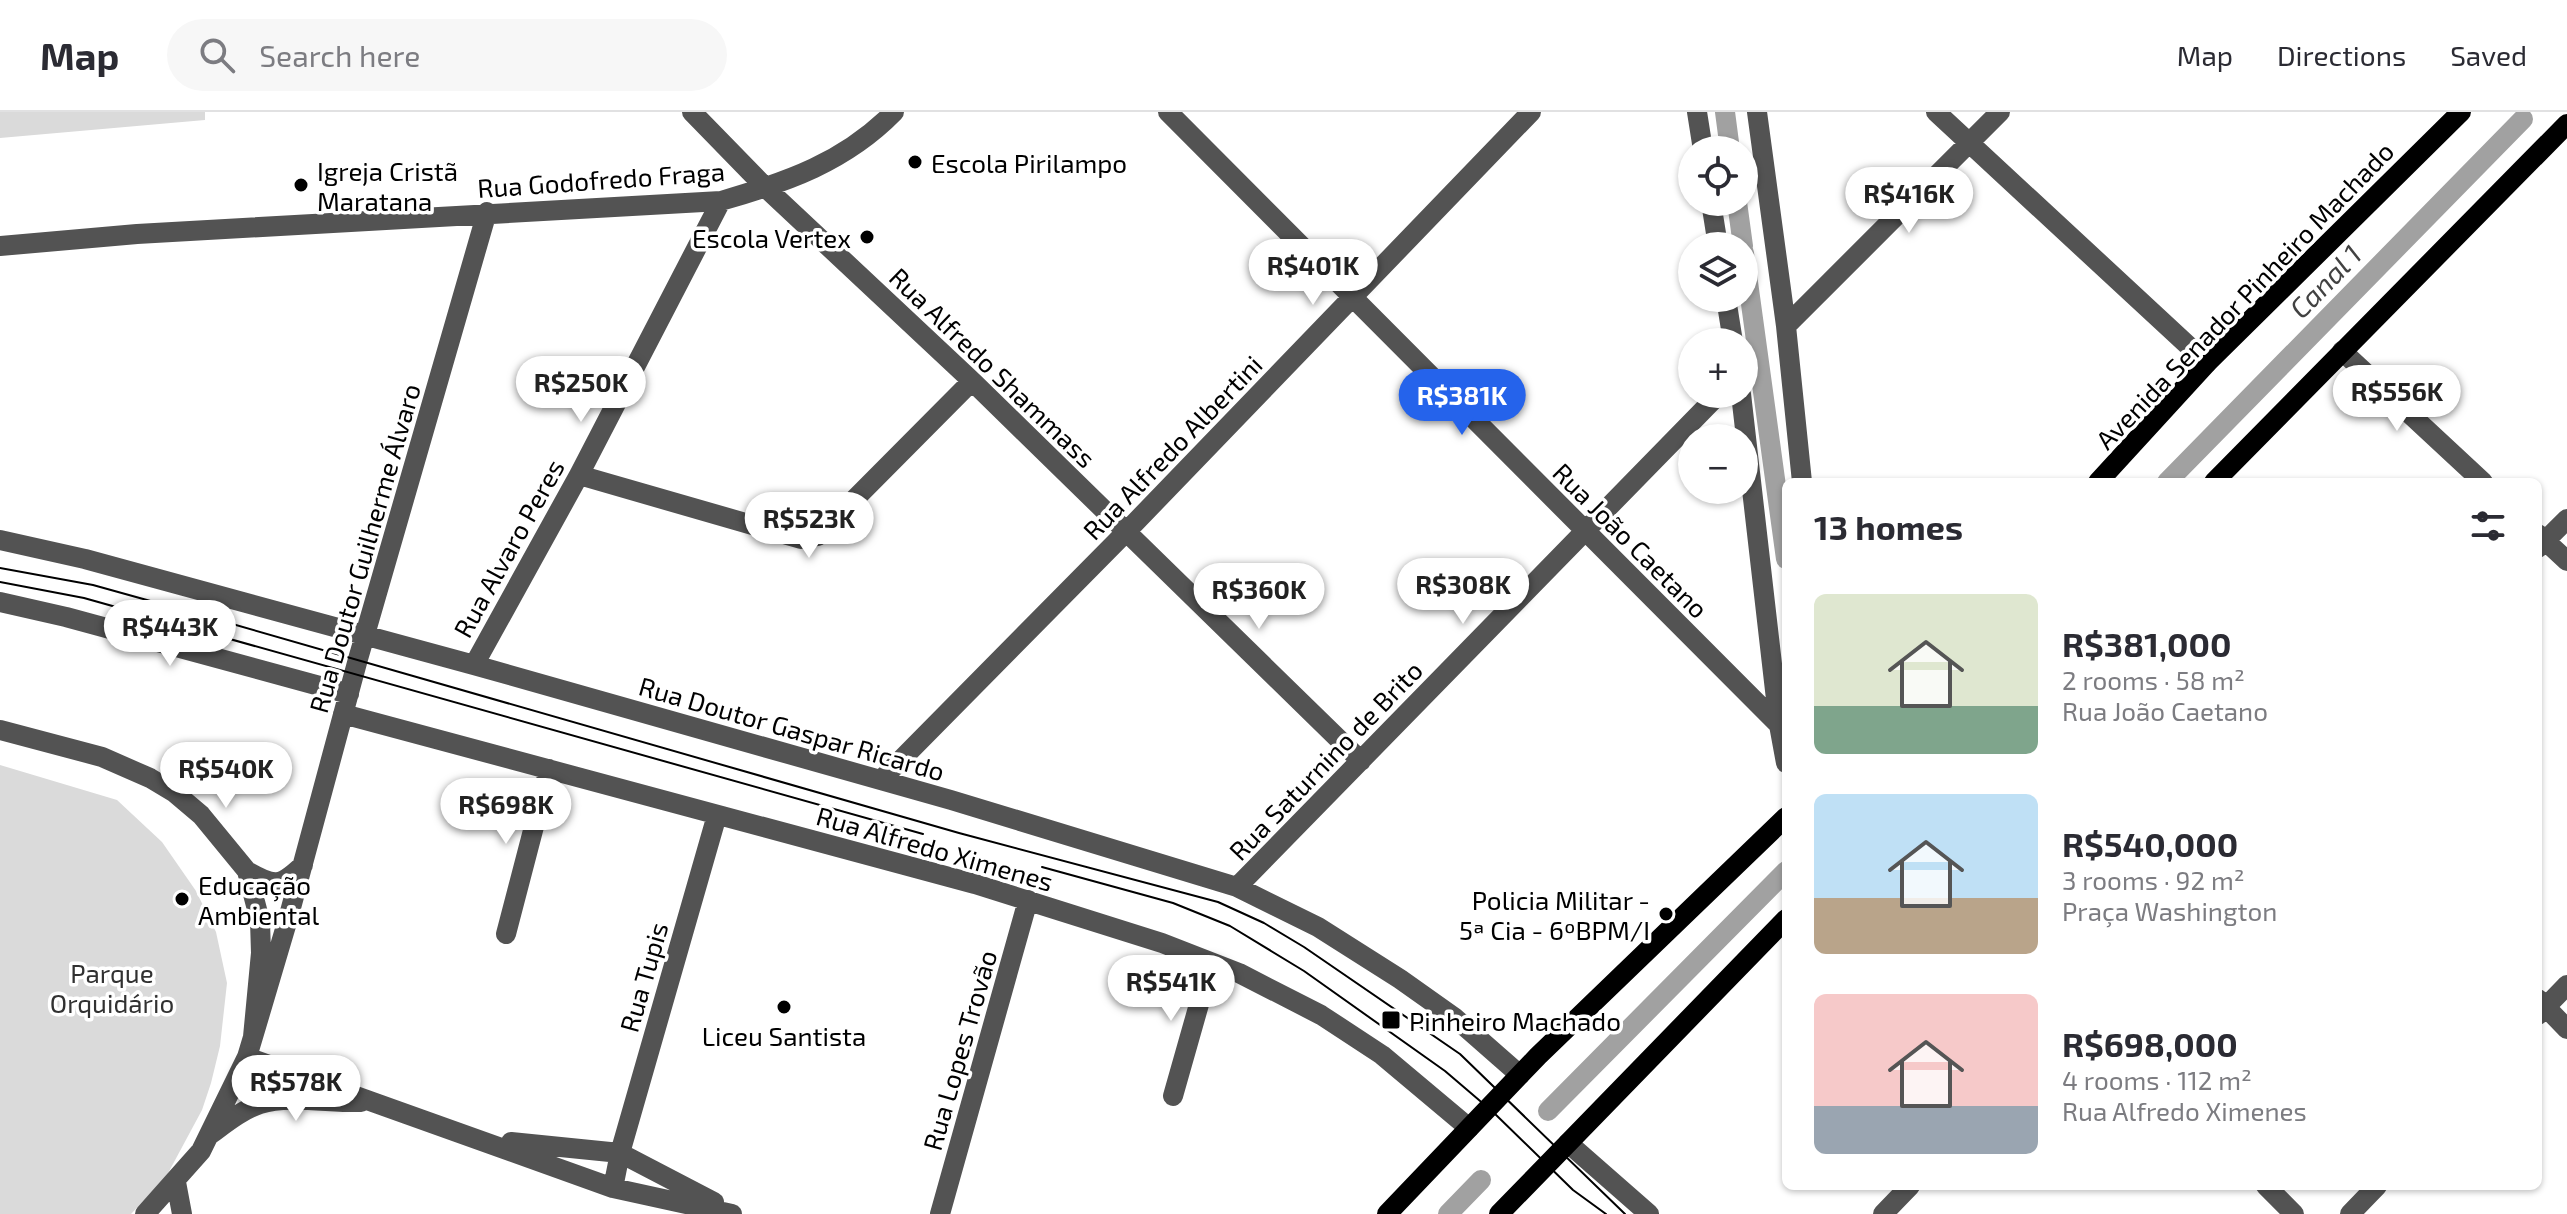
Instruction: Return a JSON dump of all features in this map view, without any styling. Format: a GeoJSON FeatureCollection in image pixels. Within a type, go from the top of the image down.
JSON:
{"type":"FeatureCollection","features":[{"type":"Feature","properties":{"kind":"main road","name":"Avenida Senador Pinheiro Machado"},"geometry":{"type":"LineString","coordinates":[[2102,478],[2207,363],[2461,112]]}},
{"type":"Feature","properties":{"kind":"main road"},"geometry":{"type":"LineString","coordinates":[[2218,478],[2567,124]]}},
{"type":"Feature","properties":{"kind":"main road"},"geometry":{"type":"LineString","coordinates":[[1387,1214],[1520,1075],[1782,821]]}},
{"type":"Feature","properties":{"kind":"main road"},"geometry":{"type":"LineString","coordinates":[[1499,1214],[1782,923]]}},
{"type":"Feature","properties":{"kind":"street","name":"Rua Alfredo Shammass"},"geometry":{"type":"LineString","coordinates":[[692,112],[766,188],[972,381],[1361,761]]}},
{"type":"Feature","properties":{"kind":"street","name":"Rua Godofredo Fraga"},"geometry":{"type":"LineString","coordinates":[[0,246],[137,234],[487,212],[721,201],[766,188],[828,163],[870,136],[894,112]]}},
{"type":"Feature","properties":{"kind":"street","name":"Rua João Caetano"},"geometry":{"type":"LineString","coordinates":[[1168,112],[1782,728]]}},
{"type":"Feature","properties":{"kind":"street","name":"Rua Alfredo Albertini"},"geometry":{"type":"LineString","coordinates":[[881,780],[1126,532],[1531,112]]}},
{"type":"Feature","properties":{"kind":"street"},"geometry":{"type":"LineString","coordinates":[[1697,112],[1701,136]]}},
{"type":"Feature","properties":{"kind":"street"},"geometry":{"type":"LineString","coordinates":[[1757,112],[1786,326],[1802,478]]}},
{"type":"Feature","properties":{"kind":"street"},"geometry":{"type":"LineString","coordinates":[[1936,112],[2207,363]]}},
{"type":"Feature","properties":{"kind":"street"},"geometry":{"type":"LineString","coordinates":[[1786,326],[2000,112]]}},
{"type":"Feature","properties":{"kind":"street","name":"Rua Alvaro Peres"},"geometry":{"type":"LineString","coordinates":[[474,665],[579,475],[721,201]]}},
{"type":"Feature","properties":{"kind":"street","name":"Rua Doutor Guilherme Álvaro"},"geometry":{"type":"LineString","coordinates":[[250,1047],[487,212]]}},
{"type":"Feature","properties":{"kind":"street"},"geometry":{"type":"LineString","coordinates":[[2342,351],[2479,478]]}},
{"type":"Feature","properties":{"kind":"street"},"geometry":{"type":"LineString","coordinates":[[579,475],[801,539],[818,536],[972,381]]}},
{"type":"Feature","properties":{"kind":"street","name":"Rua Saturnino de Brito"},"geometry":{"type":"LineString","coordinates":[[1237,887],[1705,408]]}},
{"type":"Feature","properties":{"kind":"street"},"geometry":{"type":"LineString","coordinates":[[1743,408],[1778,639],[1782,728]]}},
{"type":"Feature","properties":{"kind":"street"},"geometry":{"type":"LineString","coordinates":[[2542,539],[2567,519]]}},
{"type":"Feature","properties":{"kind":"street","name":"Rua Doutor Gaspar Ricardo"},"geometry":{"type":"LineString","coordinates":[[0,540],[85,559],[474,665],[881,780],[1237,887],[1318,927],[1391,973],[1455,1018],[1520,1075]]}},
{"type":"Feature","properties":{"kind":"street"},"geometry":{"type":"LineString","coordinates":[[2542,542],[2567,561]]}},
{"type":"Feature","properties":{"kind":"street","name":"Rua Alfredo Ximenes"},"geometry":{"type":"LineString","coordinates":[[0,602],[66,617],[549,769],[1028,900],[1162,943],[1292,998],[1321,1015],[1382,1055],[1469,1128]]}},
{"type":"Feature","properties":{"kind":"street"},"geometry":{"type":"LineString","coordinates":[[0,730],[102,757],[150,778],[175,793],[201,815],[247,871],[263,880],[275,883],[286,881],[303,865]]}},
{"type":"Feature","properties":{"kind":"street"},"geometry":{"type":"LineString","coordinates":[[506,934],[549,769]]}},
{"type":"Feature","properties":{"kind":"street","name":"Rua Tupis"},"geometry":{"type":"LineString","coordinates":[[613,1188],[620,1153],[717,815]]}},
{"type":"Feature","properties":{"kind":"street"},"geometry":{"type":"LineString","coordinates":[[145,1214],[194,1161],[211,1134],[250,1047],[261,953],[260,921],[247,871]]}},
{"type":"Feature","properties":{"kind":"street","name":"Rua Lopes Trovão"},"geometry":{"type":"LineString","coordinates":[[940,1214],[1028,900]]}},
{"type":"Feature","properties":{"kind":"street"},"geometry":{"type":"LineString","coordinates":[[1173,1096],[1211,962]]}},
{"type":"Feature","properties":{"kind":"street"},"geometry":{"type":"LineString","coordinates":[[2542,1006],[2567,985]]}},
{"type":"Feature","properties":{"kind":"street"},"geometry":{"type":"LineString","coordinates":[[2542,1008],[2567,1029]]}},
{"type":"Feature","properties":{"kind":"street"},"geometry":{"type":"LineString","coordinates":[[250,1047],[377,1102],[613,1188],[734,1214]]}},
{"type":"Feature","properties":{"kind":"street"},"geometry":{"type":"LineString","coordinates":[[211,1134],[240,1113],[280,1100],[377,1102]]}},
{"type":"Feature","properties":{"kind":"street"},"geometry":{"type":"LineString","coordinates":[[483,1140],[620,1153],[734,1214]]}},
{"type":"Feature","properties":{"kind":"street"},"geometry":{"type":"LineString","coordinates":[[1568,1143],[1649,1214]]}},
{"type":"Feature","properties":{"kind":"street"},"geometry":{"type":"LineString","coordinates":[[176,1182],[182,1214]]}},
{"type":"Feature","properties":{"kind":"street"},"geometry":{"type":"LineString","coordinates":[[1883,1214],[1906,1190]]}},
{"type":"Feature","properties":{"kind":"street"},"geometry":{"type":"LineString","coordinates":[[2270,1190],[2294,1214]]}},
{"type":"Feature","properties":{"kind":"street"},"geometry":{"type":"LineString","coordinates":[[2350,1214],[2373,1190]]}},
{"type":"Feature","properties":{"kind":"green space"},"geometry":{"type":"Polygon","coordinates":[[[0,112],[205,112],[205,120],[0,138],[0,112]]]}},
{"type":"Feature","properties":{"kind":"green space","name":"Parque Orquidário"},"geometry":{"type":"Polygon","coordinates":[[[0,765],[117,800],[162,842],[196,891],[216,932],[227,983],[220,1046],[211,1083],[202,1110],[166,1177],[131,1214],[0,1214],[0,765]]]}},
{"type":"Feature","properties":{"kind":"waterway"},"geometry":{"type":"LineString","coordinates":[[1725,112],[1728,136]]}},
{"type":"Feature","properties":{"kind":"waterway","name":"Canal 1"},"geometry":{"type":"LineString","coordinates":[[2171,478],[2523,119]]}},
{"type":"Feature","properties":{"kind":"waterway"},"geometry":{"type":"LineString","coordinates":[[1739,216],[1741,232]]}},
{"type":"Feature","properties":{"kind":"waterway"},"geometry":{"type":"LineString","coordinates":[[1752,312],[1782,530]]}},
{"type":"Feature","properties":{"kind":"waterway","name":"Canal 1"},"geometry":{"type":"LineString","coordinates":[[1548,1111],[1782,875]]}},
{"type":"Feature","properties":{"kind":"waterway","name":"Canal 1"},"geometry":{"type":"LineString","coordinates":[[1448,1214],[1481,1180]]}},
{"type":"Feature","properties":{"kind":"tram line"},"geometry":{"type":"LineString","coordinates":[[0,568],[93,585],[959,833],[1218,902],[1264,923],[1304,947],[1460,1054],[1625,1214]]}},
{"type":"Feature","properties":{"kind":"tram line"},"geometry":{"type":"LineString","coordinates":[[0,582],[84,598],[923,834]]}},
{"type":"Feature","properties":{"kind":"tram line"},"geometry":{"type":"LineString","coordinates":[[1042,867],[1173,903],[1230,926],[1304,971],[1445,1071],[1493,1112],[1573,1190],[1606,1214]]}},
{"type":"Feature","properties":{"kind":"place","name":"Escola Pirilampo"},"geometry":{"type":"Point","coordinates":[915,162]}},
{"type":"Feature","properties":{"kind":"place","name":"Igreja Cristã Maratana"},"geometry":{"type":"Point","coordinates":[301,185]}},
{"type":"Feature","properties":{"kind":"place","name":"Escola Vertex"},"geometry":{"type":"Point","coordinates":[867,237]}},
{"type":"Feature","properties":{"kind":"place","name":"Educação Ambiental"},"geometry":{"type":"Point","coordinates":[182,899]}},
{"type":"Feature","properties":{"kind":"place","name":"Policia Militar - 5ª Cia - 6ºBPM/I"},"geometry":{"type":"Point","coordinates":[1666,914]}},
{"type":"Feature","properties":{"kind":"place","name":"Liceu Santista"},"geometry":{"type":"Point","coordinates":[784,1007]}},
{"type":"Feature","properties":{"kind":"place","name":"Pinheiro Machado"},"geometry":{"type":"Point","coordinates":[1391,1020]}}]}
